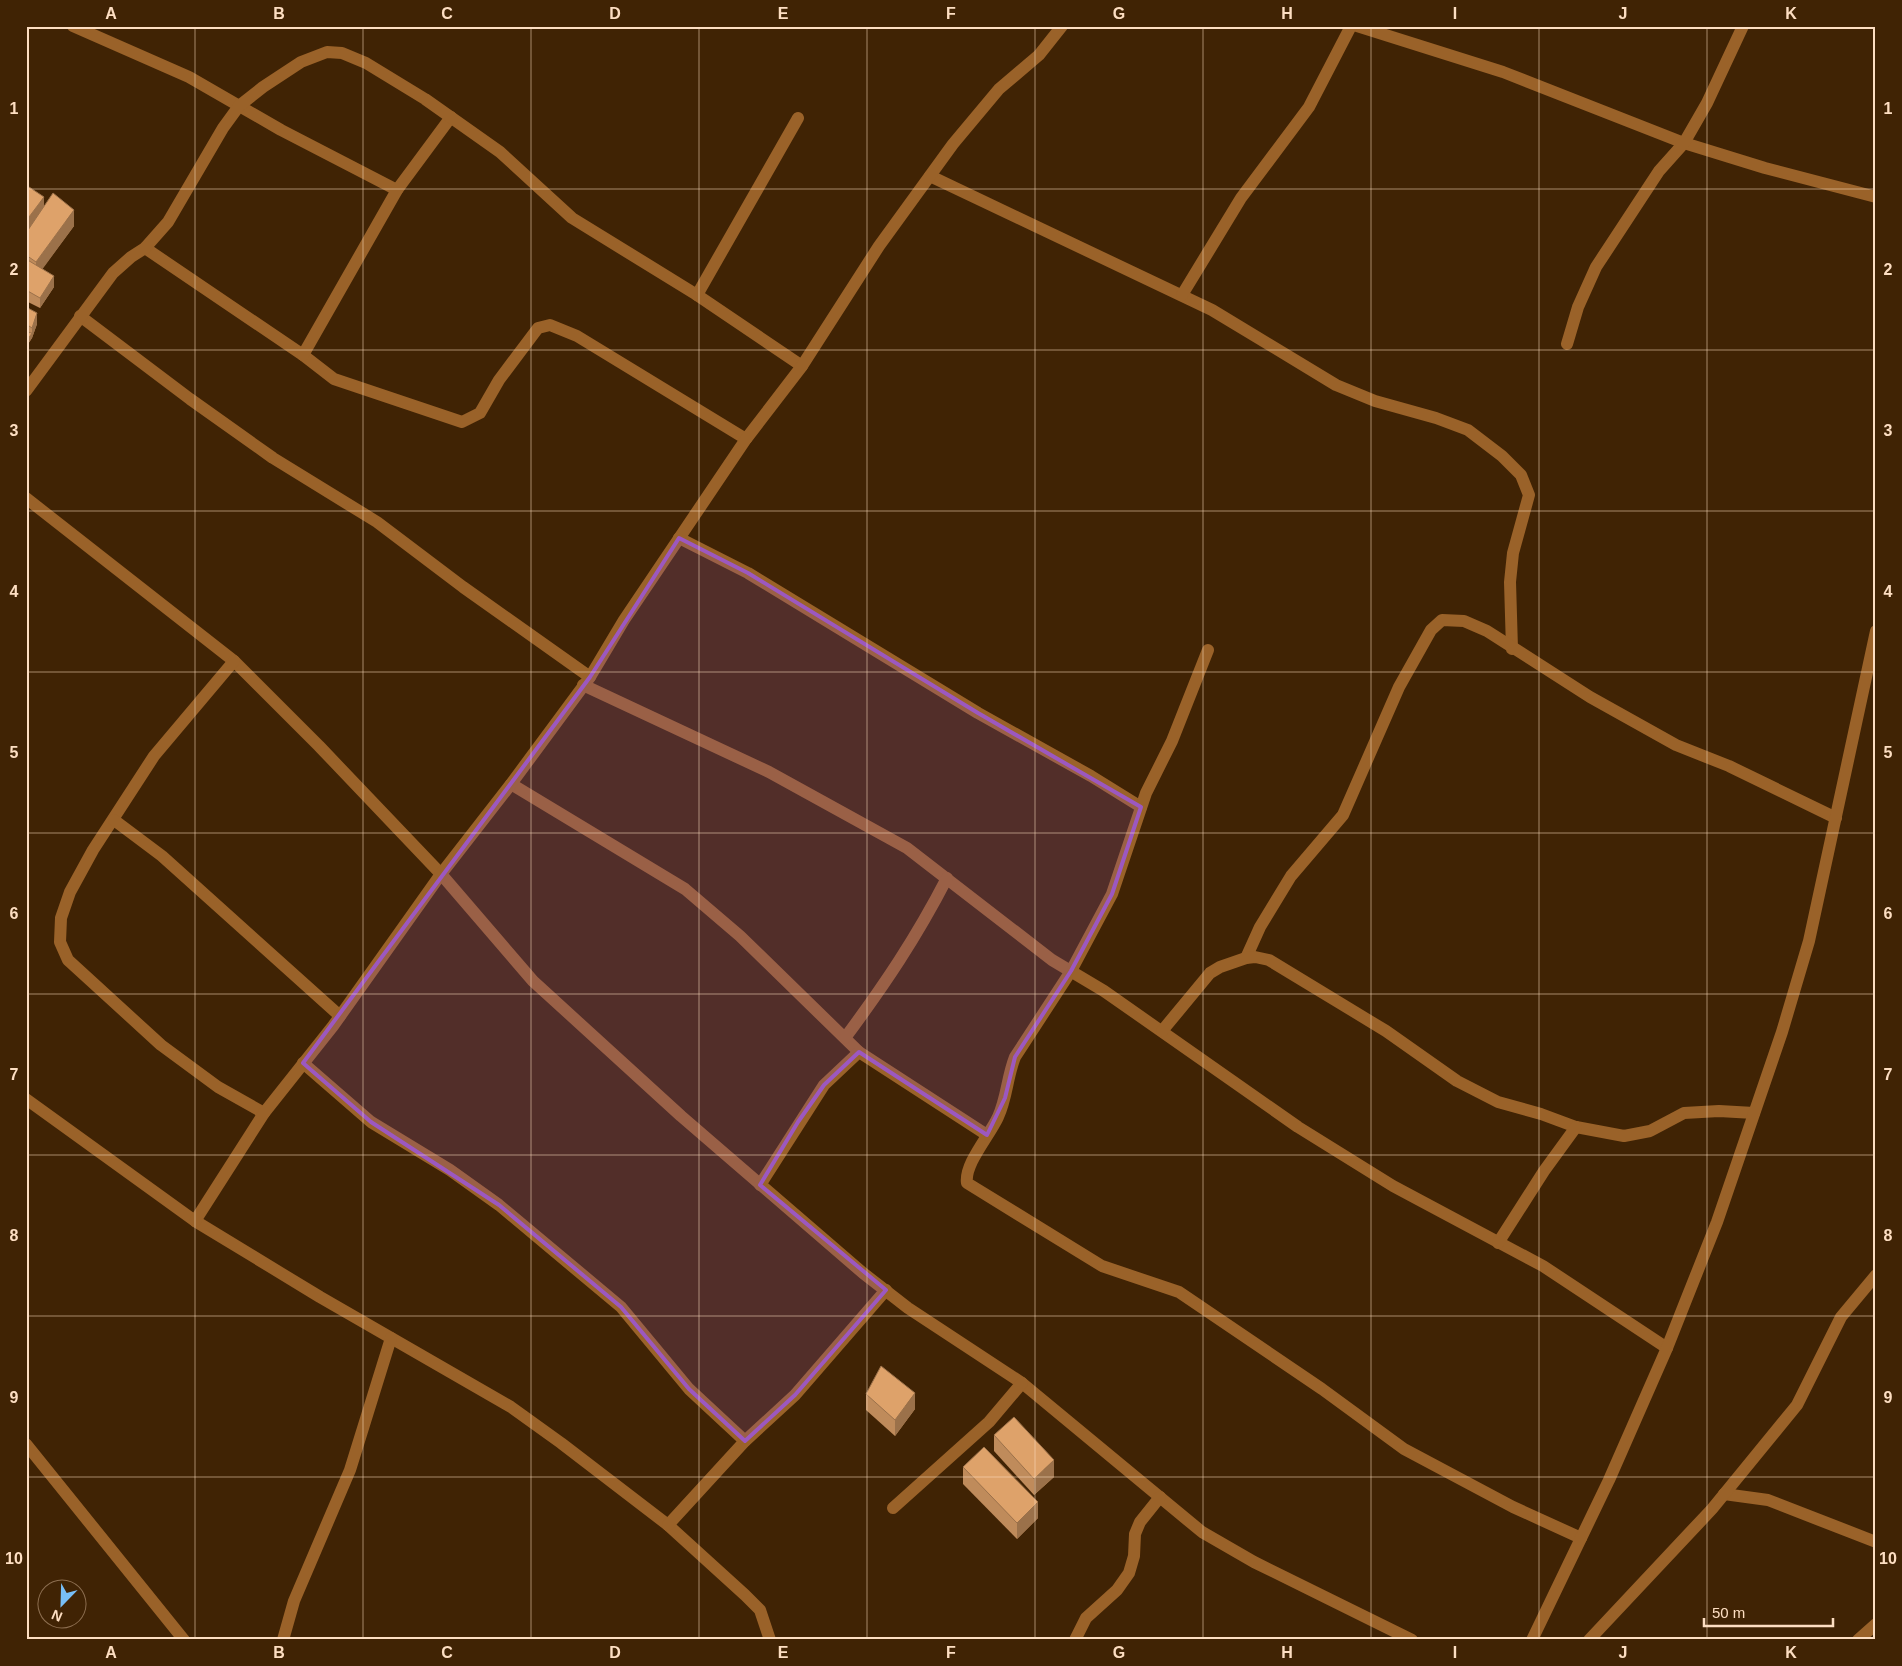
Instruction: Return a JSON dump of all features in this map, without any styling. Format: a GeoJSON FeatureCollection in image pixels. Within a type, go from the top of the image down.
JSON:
{"type":"FeatureCollection","features":[{"type":"Feature","properties":{"kind":"street"},"geometry":{"type":"LineString","coordinates":[[72,26],[190,78],[397,190]]}},
{"type":"Feature","properties":{"kind":"street"},"geometry":{"type":"LineString","coordinates":[[195,1221],[264,1112],[340,1016],[441,874],[511,784],[586,681],[746,439],[802,366],[879,246],[930,176],[999,89],[1039,55],[1062,26]]}},
{"type":"Feature","properties":{"kind":"street"},"geometry":{"type":"LineString","coordinates":[[1182,295],[1241,198],[1309,107],[1351,26]]}},
{"type":"Feature","properties":{"kind":"street"},"geometry":{"type":"LineString","coordinates":[[1357,26],[1503,72],[1684,143],[1765,168],[1876,197]]}},
{"type":"Feature","properties":{"kind":"street"},"geometry":{"type":"LineString","coordinates":[[1567,344],[1578,307],[1596,266],[1660,171],[1684,143],[1707,103],[1743,26]]}},
{"type":"Feature","properties":{"kind":"street"},"geometry":{"type":"LineString","coordinates":[[26,391],[113,273],[131,257],[145,248],[168,222],[223,128],[239,106],[263,87],[301,62],[327,52],[342,53],[366,63],[451,117],[500,152],[572,218],[697,295],[802,366]]}},
{"type":"Feature","properties":{"kind":"street"},"geometry":{"type":"LineString","coordinates":[[302,355],[397,190],[451,117]]}},
{"type":"Feature","properties":{"kind":"street"},"geometry":{"type":"LineString","coordinates":[[697,295],[798,118]]}},
{"type":"Feature","properties":{"kind":"street"},"geometry":{"type":"LineString","coordinates":[[930,176],[1212,310],[1336,385],[1375,401],[1436,418],[1468,430],[1502,456],[1521,475],[1528,495],[1513,553],[1510,582],[1512,649]]}},
{"type":"Feature","properties":{"kind":"street"},"geometry":{"type":"LineString","coordinates":[[145,248],[334,378],[462,422],[480,413],[499,380],[526,341],[538,328],[550,325],[577,336],[746,439]]}},
{"type":"Feature","properties":{"kind":"street"},"geometry":{"type":"LineString","coordinates":[[80,316],[190,399],[273,458],[377,522],[586,681],[769,772],[907,848],[1052,960],[1162,1031],[1298,1127],[1393,1186],[1544,1266],[1667,1348]]}},
{"type":"Feature","properties":{"kind":"street"},"geometry":{"type":"LineString","coordinates":[[26,498],[234,661],[319,746],[441,874],[533,981],[674,1110],[760,1185],[886,1290],[1022,1383],[1202,1532],[1254,1562],[1412,1640]]}},
{"type":"Feature","properties":{"kind":"street"},"geometry":{"type":"LineString","coordinates":[[679,538],[748,573],[978,713],[1091,776],[1142,807]]}},
{"type":"Feature","properties":{"kind":"street"},"geometry":{"type":"LineString","coordinates":[[1246,958],[1260,927],[1287,882],[1342,815],[1398,687],[1431,630],[1442,620],[1464,621],[1487,631],[1512,649],[1590,697],[1676,745],[1729,766],[1836,818]]}},
{"type":"Feature","properties":{"kind":"street"},"geometry":{"type":"LineString","coordinates":[[1532,1640],[1581,1538],[1667,1348],[1717,1222],[1782,1032],[1809,941],[1876,631]]}},
{"type":"Feature","properties":{"kind":"street"},"geometry":{"type":"LineString","coordinates":[[1208,650],[1172,741],[1146,793],[1115,889],[1071,971],[1015,1058],[1010,1070],[1005,1098],[998,1118],[967,1174],[967,1183],[1102,1266],[1180,1292],[1322,1389],[1404,1449],[1514,1507],[1581,1538]]}},
{"type":"Feature","properties":{"kind":"street"},"geometry":{"type":"LineString","coordinates":[[234,661],[154,756],[93,850],[60,918],[60,942],[68,960],[162,1045],[218,1087],[264,1112]]}},
{"type":"Feature","properties":{"kind":"street"},"geometry":{"type":"LineString","coordinates":[[511,784],[685,889],[740,936],[859,1052],[987,1135]]}},
{"type":"Feature","properties":{"kind":"street"},"geometry":{"type":"LineString","coordinates":[[114,820],[162,856],[340,1016]]}},
{"type":"Feature","properties":{"kind":"street"},"geometry":{"type":"LineString","coordinates":[[845,1038],[890,977],[922,927],[947,878]]}},
{"type":"Feature","properties":{"kind":"street"},"geometry":{"type":"LineString","coordinates":[[1162,1031],[1210,973],[1220,967],[1246,958],[1255,957],[1279,965],[1386,1031],[1457,1081],[1498,1102],[1541,1114],[1576,1127],[1624,1136],[1650,1131],[1684,1113],[1754,1113]]}},
{"type":"Feature","properties":{"kind":"street"},"geometry":{"type":"LineString","coordinates":[[760,1185],[824,1085],[859,1052]]}},
{"type":"Feature","properties":{"kind":"street"},"geometry":{"type":"LineString","coordinates":[[303,1063],[371,1122],[450,1170],[499,1205],[621,1307],[689,1389],[745,1441]]}},
{"type":"Feature","properties":{"kind":"street"},"geometry":{"type":"LineString","coordinates":[[26,1099],[195,1221],[511,1407],[668,1525],[760,1610],[770,1640]]}},
{"type":"Feature","properties":{"kind":"street"},"geometry":{"type":"LineString","coordinates":[[1498,1243],[1544,1170],[1576,1127]]}},
{"type":"Feature","properties":{"kind":"street"},"geometry":{"type":"LineString","coordinates":[[1589,1640],[1634,1595],[1724,1494],[1797,1405],[1842,1318],[1876,1275]]}},
{"type":"Feature","properties":{"kind":"street"},"geometry":{"type":"LineString","coordinates":[[668,1525],[745,1441],[795,1394],[886,1290]]}},
{"type":"Feature","properties":{"kind":"street"},"geometry":{"type":"LineString","coordinates":[[284,1640],[294,1601],[350,1470],[391,1338]]}},
{"type":"Feature","properties":{"kind":"street"},"geometry":{"type":"LineString","coordinates":[[893,1508],[989,1422],[1022,1383]]}},
{"type":"Feature","properties":{"kind":"street"},"geometry":{"type":"LineString","coordinates":[[26,1444],[184,1640]]}},
{"type":"Feature","properties":{"kind":"street"},"geometry":{"type":"LineString","coordinates":[[1724,1494],[1768,1500],[1876,1542]]}},
{"type":"Feature","properties":{"kind":"street"},"geometry":{"type":"LineString","coordinates":[[1075,1640],[1086,1618],[1117,1590],[1129,1573],[1134,1556],[1135,1534],[1140,1522],[1160,1497]]}},
{"type":"Feature","properties":{"kind":"street"},"geometry":{"type":"LineString","coordinates":[[1858,1640],[1876,1624]]}},
{"type":"Feature","properties":{"kind":"highlighted area"},"geometry":{"type":"Polygon","coordinates":[[[679,538],[748,573],[978,713],[1141,807],[1112,894],[1071,971],[1015,1057],[1005,1098],[987,1135],[859,1052],[824,1085],[798,1122],[760,1185],[886,1290],[795,1395],[745,1441],[689,1389],[621,1307],[499,1205],[371,1122],[303,1063],[590,677],[679,538]]]}},
{"type":"Feature","properties":{"kind":"building"},"geometry":{"type":"Polygon","coordinates":[[[26,185],[44,197],[26,221],[26,185]]]}},
{"type":"Feature","properties":{"kind":"building"},"geometry":{"type":"Polygon","coordinates":[[[53,193],[74,210],[36,262],[26,255],[26,233],[53,193]]]}},
{"type":"Feature","properties":{"kind":"building"},"geometry":{"type":"Polygon","coordinates":[[[26,259],[54,276],[40,298],[26,290],[26,259]]]}},
{"type":"Feature","properties":{"kind":"building"},"geometry":{"type":"Polygon","coordinates":[[[26,307],[37,313],[32,328],[26,324],[26,307]]]}},
{"type":"Feature","properties":{"kind":"building"},"geometry":{"type":"Polygon","coordinates":[[[26,332],[32,333],[26,342],[26,332]]]}},
{"type":"Feature","properties":{"kind":"building"},"geometry":{"type":"Polygon","coordinates":[[[881,1366],[915,1393],[895,1420],[866,1394],[881,1366]]]}},
{"type":"Feature","properties":{"kind":"building"},"geometry":{"type":"Polygon","coordinates":[[[1014,1417],[1054,1460],[1034,1479],[994,1435],[1014,1417]]]}},
{"type":"Feature","properties":{"kind":"building"},"geometry":{"type":"Polygon","coordinates":[[[984,1447],[1038,1502],[1017,1523],[963,1467],[984,1447]]]}}]}
